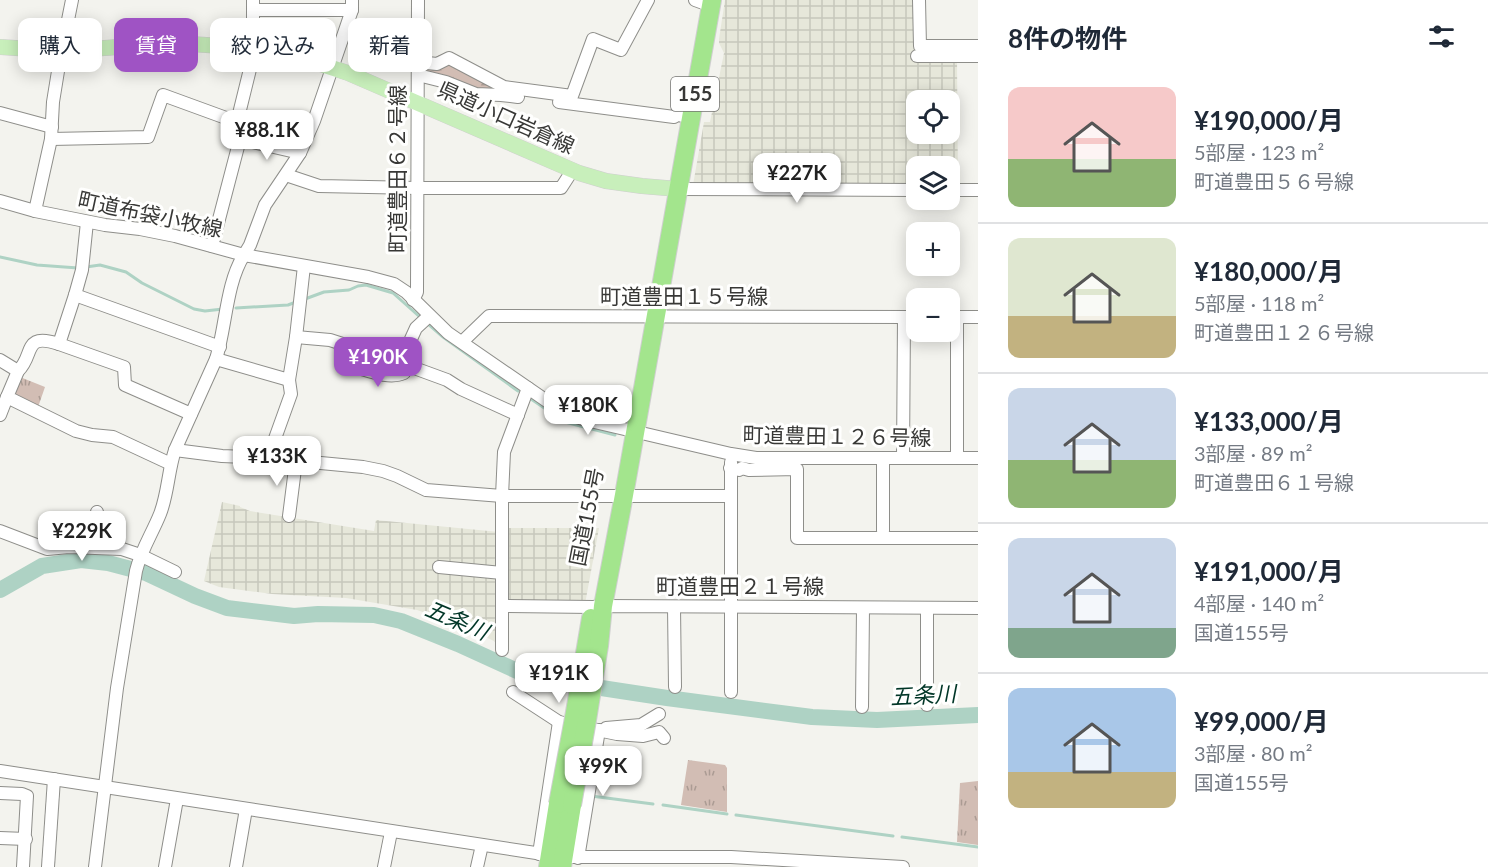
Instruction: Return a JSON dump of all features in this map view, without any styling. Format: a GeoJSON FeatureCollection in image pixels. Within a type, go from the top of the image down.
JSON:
{"type":"FeatureCollection","features":[{"type":"Feature","properties":{"kind":"highway","name":"国道155号"},"geometry":{"type":"LineString","coordinates":[[676,188],[705,1]]}},
{"type":"Feature","properties":{"kind":"highway","name":"国道155号"},"geometry":{"type":"LineString","coordinates":[[556,860],[588,675],[599,646],[598,607],[676,188],[705,1]]}},
{"type":"Feature","properties":{"kind":"main road","name":"県道小口岩倉線"},"geometry":{"type":"LineString","coordinates":[[102,48],[175,43],[210,45]]}},
{"type":"Feature","properties":{"kind":"main road","name":"県道小口岩倉線"},"geometry":{"type":"LineString","coordinates":[[0,47],[18,48]]}},
{"type":"Feature","properties":{"kind":"main road","name":"県道小口岩倉線"},"geometry":{"type":"LineString","coordinates":[[336,68],[572,171],[606,182],[676,188]]}},
{"type":"Feature","properties":{"kind":"street"},"geometry":{"type":"LineString","coordinates":[[68,18],[72,0]]}},
{"type":"Feature","properties":{"kind":"street","name":"町道豊田６２号線"},"geometry":{"type":"LineString","coordinates":[[418,0],[418,18]]}},
{"type":"Feature","properties":{"kind":"street"},"geometry":{"type":"LineString","coordinates":[[571,100],[592,39],[621,50],[648,0]]}},
{"type":"Feature","properties":{"kind":"street"},"geometry":{"type":"LineString","coordinates":[[919,0],[919,51]]}},
{"type":"Feature","properties":{"kind":"street"},"geometry":{"type":"LineString","coordinates":[[253,5],[352,5],[336,57]]}},
{"type":"Feature","properties":{"kind":"street"},"geometry":{"type":"LineString","coordinates":[[919,51],[978,46]]}},
{"type":"Feature","properties":{"kind":"street"},"geometry":{"type":"LineString","coordinates":[[919,51],[978,56]]}},
{"type":"Feature","properties":{"kind":"street"},"geometry":{"type":"LineString","coordinates":[[432,65],[449,58],[504,87],[674,117],[677,115],[686,117]]}},
{"type":"Feature","properties":{"kind":"street"},"geometry":{"type":"LineString","coordinates":[[35,211],[52,133],[59,72]]}},
{"type":"Feature","properties":{"kind":"street"},"geometry":{"type":"LineString","coordinates":[[237,122],[250,72]]}},
{"type":"Feature","properties":{"kind":"street"},"geometry":{"type":"LineString","coordinates":[[244,255],[265,205],[300,153],[331,72]]}},
{"type":"Feature","properties":{"kind":"street","name":"町道豊田６２号線"},"geometry":{"type":"LineString","coordinates":[[413,300],[417,292],[418,72]]}},
{"type":"Feature","properties":{"kind":"street"},"geometry":{"type":"LineString","coordinates":[[424,72],[476,94],[571,100]]}},
{"type":"Feature","properties":{"kind":"street"},"geometry":{"type":"LineString","coordinates":[[0,113],[52,133],[148,137],[163,95],[237,122],[241,127],[240,139],[212,246]]}},
{"type":"Feature","properties":{"kind":"street"},"geometry":{"type":"LineString","coordinates":[[240,139],[300,153]]}},
{"type":"Feature","properties":{"kind":"street"},"geometry":{"type":"LineString","coordinates":[[286,175],[319,186],[561,188],[572,171]]}},
{"type":"Feature","properties":{"kind":"street"},"geometry":{"type":"LineString","coordinates":[[676,188],[906,190]]}},
{"type":"Feature","properties":{"kind":"street"},"geometry":{"type":"LineString","coordinates":[[960,190],[978,190]]}},
{"type":"Feature","properties":{"kind":"street","name":"町道布袋小牧線"},"geometry":{"type":"LineString","coordinates":[[0,201],[87,222],[175,236],[244,255],[234,278],[218,353],[175,450],[160,514],[140,556],[136,571],[117,688],[95,867]]}},
{"type":"Feature","properties":{"kind":"street"},"geometry":{"type":"LineString","coordinates":[[59,344],[82,270],[87,222]]}},
{"type":"Feature","properties":{"kind":"street","name":"町道豊田１２６号線"},"geometry":{"type":"LineString","coordinates":[[244,255],[383,281],[400,288],[448,333],[554,406],[586,420],[756,458],[978,458]]}},
{"type":"Feature","properties":{"kind":"street"},"geometry":{"type":"LineString","coordinates":[[268,458],[291,394],[289,380],[304,266]]}},
{"type":"Feature","properties":{"kind":"street"},"geometry":{"type":"LineString","coordinates":[[75,295],[289,380]]}},
{"type":"Feature","properties":{"kind":"street"},"geometry":{"type":"LineString","coordinates":[[296,337],[330,339],[358,349],[352,366],[399,376],[404,373],[411,339],[416,328],[429,316]]}},
{"type":"Feature","properties":{"kind":"street","name":"町道豊田１５号線"},"geometry":{"type":"LineString","coordinates":[[462,342],[489,316],[906,317]]}},
{"type":"Feature","properties":{"kind":"street"},"geometry":{"type":"LineString","coordinates":[[960,317],[978,317]]}},
{"type":"Feature","properties":{"kind":"street"},"geometry":{"type":"LineString","coordinates":[[0,415],[18,371],[32,344],[37,341],[59,344],[124,367],[125,385],[191,414]]}},
{"type":"Feature","properties":{"kind":"street"},"geometry":{"type":"LineString","coordinates":[[903,458],[909,342]]}},
{"type":"Feature","properties":{"kind":"street"},"geometry":{"type":"LineString","coordinates":[[954,342],[957,458]]}},
{"type":"Feature","properties":{"kind":"street"},"geometry":{"type":"LineString","coordinates":[[0,360],[18,371]]}},
{"type":"Feature","properties":{"kind":"street"},"geometry":{"type":"LineString","coordinates":[[406,365],[447,380],[461,389],[518,415]]}},
{"type":"Feature","properties":{"kind":"street"},"geometry":{"type":"LineString","coordinates":[[502,650],[504,452],[528,388]]}},
{"type":"Feature","properties":{"kind":"street"},"geometry":{"type":"LineString","coordinates":[[7,397],[76,431],[113,438],[171,464]]}},
{"type":"Feature","properties":{"kind":"street"},"geometry":{"type":"LineString","coordinates":[[175,450],[363,467],[383,471],[426,490],[502,496],[730,495]]}},
{"type":"Feature","properties":{"kind":"street"},"geometry":{"type":"LineString","coordinates":[[731,454],[731,692]]}},
{"type":"Feature","properties":{"kind":"street"},"geometry":{"type":"LineString","coordinates":[[805,458],[804,530],[978,531]]}},
{"type":"Feature","properties":{"kind":"street"},"geometry":{"type":"LineString","coordinates":[[883,458],[883,531]]}},
{"type":"Feature","properties":{"kind":"street"},"geometry":{"type":"LineString","coordinates":[[288,516],[296,461]]}},
{"type":"Feature","properties":{"kind":"street"},"geometry":{"type":"LineString","coordinates":[[730,468],[739,470],[742,468],[749,470],[797,469],[797,538],[978,538]]}},
{"type":"Feature","properties":{"kind":"street"},"geometry":{"type":"LineString","coordinates":[[91,547],[97,512]]}},
{"type":"Feature","properties":{"kind":"street"},"geometry":{"type":"LineString","coordinates":[[0,531],[47,549],[91,547],[123,549],[175,572]]}},
{"type":"Feature","properties":{"kind":"street"},"geometry":{"type":"LineString","coordinates":[[439,567],[502,573]]}},
{"type":"Feature","properties":{"kind":"street","name":"町道豊田２１号線"},"geometry":{"type":"LineString","coordinates":[[502,606],[978,608]]}},
{"type":"Feature","properties":{"kind":"street"},"geometry":{"type":"LineString","coordinates":[[674,607],[675,687]]}},
{"type":"Feature","properties":{"kind":"street"},"geometry":{"type":"LineString","coordinates":[[862,707],[863,608]]}},
{"type":"Feature","properties":{"kind":"street"},"geometry":{"type":"LineString","coordinates":[[927,608],[927,705]]}},
{"type":"Feature","properties":{"kind":"street"},"geometry":{"type":"LineString","coordinates":[[513,692],[617,734],[643,736],[658,732],[664,738]]}},
{"type":"Feature","properties":{"kind":"street"},"geometry":{"type":"LineString","coordinates":[[580,718],[608,727],[641,725],[659,714]]}},
{"type":"Feature","properties":{"kind":"street"},"geometry":{"type":"LineString","coordinates":[[556,860],[580,718]]}},
{"type":"Feature","properties":{"kind":"street"},"geometry":{"type":"LineString","coordinates":[[556,860],[580,718]]}},
{"type":"Feature","properties":{"kind":"street"},"geometry":{"type":"LineString","coordinates":[[0,771],[482,845],[556,860],[903,867]]}},
{"type":"Feature","properties":{"kind":"street"},"geometry":{"type":"LineString","coordinates":[[48,867],[54,779]]}},
{"type":"Feature","properties":{"kind":"street"},"geometry":{"type":"LineString","coordinates":[[0,793],[27,796],[23,867]]}},
{"type":"Feature","properties":{"kind":"street"},"geometry":{"type":"LineString","coordinates":[[165,867],[177,799]]}},
{"type":"Feature","properties":{"kind":"street"},"geometry":{"type":"LineString","coordinates":[[236,867],[246,809]]}},
{"type":"Feature","properties":{"kind":"street"},"geometry":{"type":"LineString","coordinates":[[384,867],[392,832]]}},
{"type":"Feature","properties":{"kind":"street"},"geometry":{"type":"LineString","coordinates":[[0,838],[26,839]]}},
{"type":"Feature","properties":{"kind":"street"},"geometry":{"type":"LineString","coordinates":[[477,867],[482,845]]}},
{"type":"Feature","properties":{"kind":"shaded area"},"geometry":{"type":"Polygon","coordinates":[[[725,0],[916,0],[917,58],[957,58],[957,90],[906,90],[906,144],[958,144],[958,156],[906,156],[906,187],[693,185],[704,122],[710,122],[724,53],[719,43],[725,0]]]}},
{"type":"Feature","properties":{"kind":"shaded area"},"geometry":{"type":"Polygon","coordinates":[[[222,502],[250,511],[374,531],[376,520],[499,532],[498,643],[467,628],[417,610],[346,598],[272,594],[219,587],[204,581],[222,502]]]}},
{"type":"Feature","properties":{"kind":"shaded area"},"geometry":{"type":"Polygon","coordinates":[[[506,528],[599,528],[585,604],[507,601],[506,528]]]}},
{"type":"Feature","properties":{"kind":"green space"},"geometry":{"type":"Polygon","coordinates":[[[452,54],[487,72],[492,88],[480,94],[460,95],[441,90],[428,72],[432,72],[432,61],[439,55],[452,54]]]}},
{"type":"Feature","properties":{"kind":"green space"},"geometry":{"type":"Polygon","coordinates":[[[20,377],[45,387],[37,410],[12,394],[20,377]]]}},
{"type":"Feature","properties":{"kind":"green space"},"geometry":{"type":"Polygon","coordinates":[[[688,760],[725,765],[727,768],[727,812],[681,805],[688,760]]]}},
{"type":"Feature","properties":{"kind":"green space"},"geometry":{"type":"Polygon","coordinates":[[[978,781],[978,845],[957,842],[960,783],[978,781]]]}},
{"type":"Feature","properties":{"kind":"waterway"},"geometry":{"type":"LineString","coordinates":[[0,257],[37,265],[78,268]]}},
{"type":"Feature","properties":{"kind":"waterway"},"geometry":{"type":"LineString","coordinates":[[86,267],[100,265],[126,272],[142,283],[194,309],[205,311],[223,309]]}},
{"type":"Feature","properties":{"kind":"waterway"},"geometry":{"type":"LineString","coordinates":[[305,299],[324,292],[349,290],[366,285],[393,293],[421,318]]}},
{"type":"Feature","properties":{"kind":"waterway"},"geometry":{"type":"LineString","coordinates":[[236,308],[288,305],[296,302]]}},
{"type":"Feature","properties":{"kind":"waterway"},"geometry":{"type":"LineString","coordinates":[[427,323],[518,391]]}},
{"type":"Feature","properties":{"kind":"waterway"},"geometry":{"type":"LineString","coordinates":[[531,399],[565,422],[615,435]]}},
{"type":"Feature","properties":{"kind":"waterway","name":"五条川"},"geometry":{"type":"LineString","coordinates":[[0,590],[42,566],[81,560],[108,563],[146,573],[227,608],[294,616],[374,615],[401,621],[517,671],[549,680],[812,717],[877,720],[978,715]]}},
{"type":"Feature","properties":{"kind":"waterway"},"geometry":{"type":"LineString","coordinates":[[591,796],[653,804]]}},
{"type":"Feature","properties":{"kind":"waterway"},"geometry":{"type":"LineString","coordinates":[[663,805],[727,814]]}},
{"type":"Feature","properties":{"kind":"waterway"},"geometry":{"type":"LineString","coordinates":[[736,815],[893,836]]}},
{"type":"Feature","properties":{"kind":"waterway"},"geometry":{"type":"LineString","coordinates":[[902,837],[978,847]]}}]}
